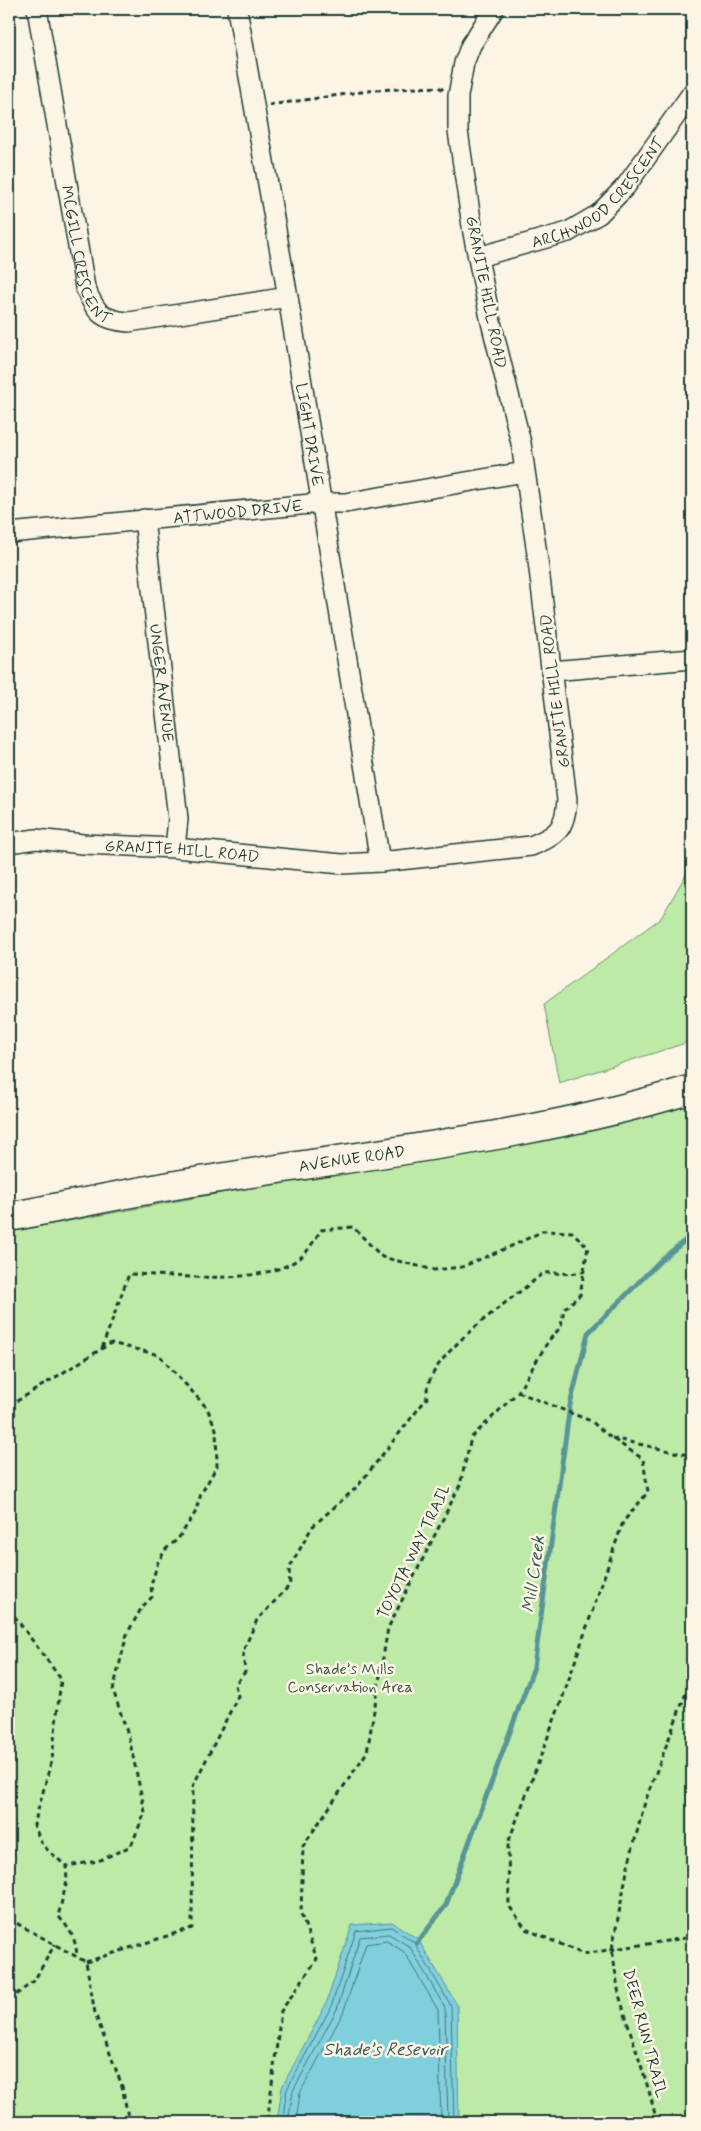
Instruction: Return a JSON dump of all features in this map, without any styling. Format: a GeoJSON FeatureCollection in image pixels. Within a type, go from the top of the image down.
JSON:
{"type":"FeatureCollection","features":[{"type":"Feature","properties":{"kind":"street","name":"MCGILL CRESCENT"},"geometry":{"type":"LineString","coordinates":[[36,9],[85,287],[94,309],[111,320],[129,322],[288,297]]}},
{"type":"Feature","properties":{"kind":"street","name":"LIGHT DRIVE"},"geometry":{"type":"LineString","coordinates":[[237,9],[288,297],[380,862]]}},
{"type":"Feature","properties":{"kind":"street","name":"GRANITE HILL ROAD"},"geometry":{"type":"LineString","coordinates":[[9,843],[36,839],[83,844],[175,848],[301,862],[342,864],[380,862],[531,846],[554,836],[566,817],[567,800],[521,443],[490,318],[478,257],[458,131],[458,96],[464,63],[471,45],[494,9]]}},
{"type":"Feature","properties":{"kind":"street","name":"ARCHWOOD CRESCENT"},"geometry":{"type":"LineString","coordinates":[[478,257],[568,232],[599,214],[626,186],[692,93]]}},
{"type":"Feature","properties":{"kind":"street","name":"ATTWOOD DRIVE"},"geometry":{"type":"LineString","coordinates":[[9,533],[144,518],[321,503],[345,503],[524,472]]}},
{"type":"Feature","properties":{"kind":"street","name":"UNGER AVENUE"},"geometry":{"type":"LineString","coordinates":[[144,518],[178,819],[175,848]]}},
{"type":"Feature","properties":{"kind":"street"},"geometry":{"type":"LineString","coordinates":[[551,671],[692,659]]}},
{"type":"Feature","properties":{"kind":"street","name":"AVENUE ROAD"},"geometry":{"type":"LineString","coordinates":[[9,1217],[211,1179],[474,1139],[589,1117],[647,1103],[692,1089]]}},
{"type":"Feature","properties":{"kind":"path"},"geometry":{"type":"LineString","coordinates":[[254,106],[385,90],[438,87],[458,96]]}},
{"type":"Feature","properties":{"kind":"path","name":"TOYOTA WAY TRAIL"},"geometry":{"type":"LineString","coordinates":[[102,1348],[128,1274],[235,1276],[275,1271],[301,1257],[321,1230],[353,1227],[382,1257],[434,1270],[462,1267],[514,1246],[543,1231],[572,1232],[588,1247],[586,1271],[580,1295],[564,1309],[561,1327],[549,1340],[518,1392],[471,1438],[460,1485],[388,1628],[367,1752],[303,1846],[301,1914],[317,1959],[281,2011],[268,2116],[263,2122]]}},
{"type":"Feature","properties":{"kind":"path"},"geometry":{"type":"LineString","coordinates":[[86,1962],[192,1928],[193,1786],[238,1696],[235,1686],[245,1672],[243,1650],[257,1620],[290,1585],[289,1569],[312,1527],[357,1487],[415,1417],[427,1398],[426,1390],[436,1367],[456,1344],[543,1273],[558,1272],[572,1276],[586,1271]]}},
{"type":"Feature","properties":{"kind":"path"},"geometry":{"type":"LineString","coordinates":[[9,1406],[111,1343],[159,1355],[207,1408],[216,1429],[217,1466],[201,1494],[195,1513],[178,1540],[166,1549],[158,1562],[151,1585],[152,1597],[142,1607],[127,1634],[117,1667],[113,1690],[129,1738],[146,1812],[131,1846],[98,1861],[66,1866]]}},
{"type":"Feature","properties":{"kind":"path"},"geometry":{"type":"LineString","coordinates":[[518,1392],[591,1421],[610,1437],[643,1459],[648,1492],[623,1522],[508,1843],[509,1906],[526,1929],[583,1954],[692,1937]]}},
{"type":"Feature","properties":{"kind":"path"},"geometry":{"type":"LineString","coordinates":[[610,1437],[692,1456]]}},
{"type":"Feature","properties":{"kind":"path"},"geometry":{"type":"LineString","coordinates":[[9,1609],[61,1679],[52,1758],[34,1825],[42,1845],[66,1866],[67,1882],[58,1916],[71,1931],[76,1942],[77,1956]]}},
{"type":"Feature","properties":{"kind":"path","name":"DEER RUN TRAIL"},"geometry":{"type":"LineString","coordinates":[[657,2122],[649,2090],[619,1995],[612,1950],[628,1866],[645,1802],[692,1677]]}},
{"type":"Feature","properties":{"kind":"path"},"geometry":{"type":"LineString","coordinates":[[9,1919],[86,1962],[95,2013],[122,2086],[130,2122]]}},
{"type":"Feature","properties":{"kind":"path"},"geometry":{"type":"LineString","coordinates":[[9,2000],[34,1981],[55,1944]]}},
{"type":"Feature","properties":{"kind":"green space"},"geometry":{"type":"Polygon","coordinates":[[[692,864],[692,1041],[559,1083],[544,1004],[661,918],[692,864]]]}},
{"type":"Feature","properties":{"kind":"green space","name":"Shade’s Mills Conservation Area"},"geometry":{"type":"Polygon","coordinates":[[[692,1098],[692,2122],[9,2122],[9,1232],[297,1179],[692,1098]]]}},
{"type":"Feature","properties":{"kind":"water","name":"Shade’s Resevoir"},"geometry":{"type":"Polygon","coordinates":[[[392,1922],[418,1939],[457,2005],[459,2122],[277,2122],[282,2087],[326,2004],[352,1925],[392,1922]]]}},
{"type":"Feature","properties":{"kind":"waterway","name":"Mill Creek"},"geometry":{"type":"LineString","coordinates":[[417,1943],[446,1905],[534,1667],[570,1405],[588,1333],[662,1259],[692,1235]]}}]}
